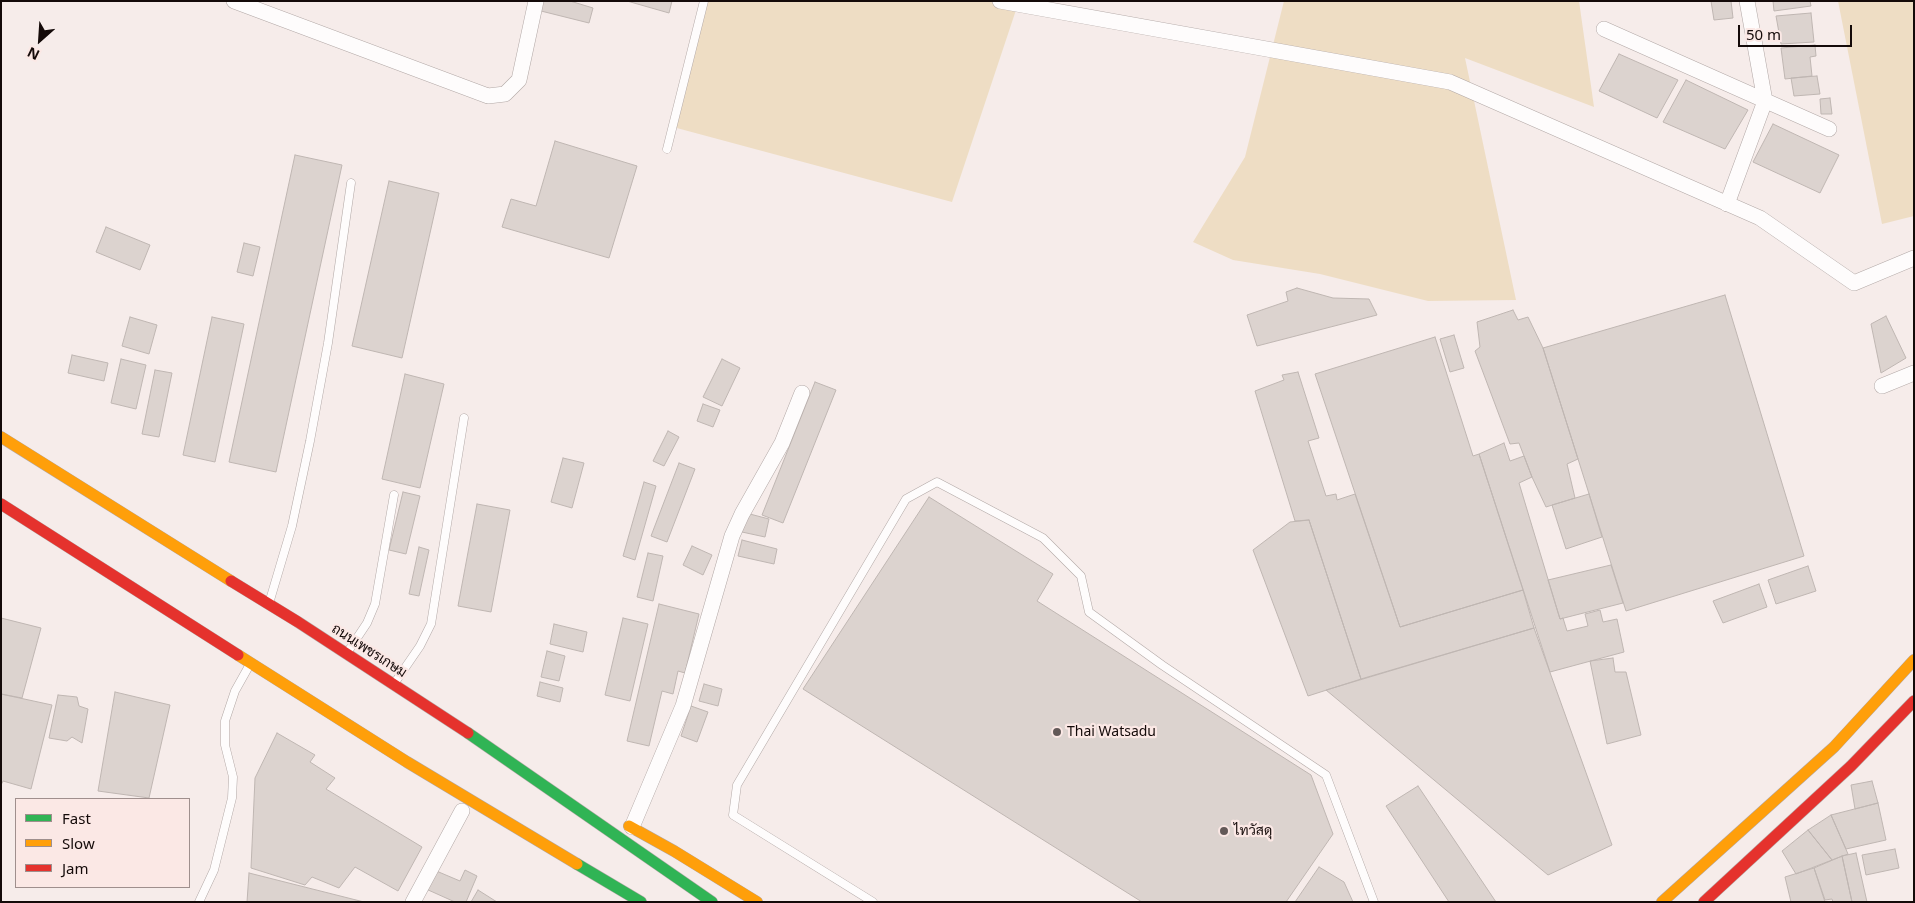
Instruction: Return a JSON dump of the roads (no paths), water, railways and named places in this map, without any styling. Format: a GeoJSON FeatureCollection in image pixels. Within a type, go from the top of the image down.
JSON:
{"type":"FeatureCollection","features":[{"type":"Feature","properties":{"kind":"main road","name":"ถนนเพชรเกษม"},"geometry":{"type":"LineString","coordinates":[[1,437],[269,604],[394,685],[496,752],[712,902]]}},
{"type":"Feature","properties":{"kind":"main road"},"geometry":{"type":"LineString","coordinates":[[1,504],[407,762],[641,902]]}},
{"type":"Feature","properties":{"kind":"main road"},"geometry":{"type":"LineString","coordinates":[[1662,902],[1834,747],[1914,660]]}},
{"type":"Feature","properties":{"kind":"main road"},"geometry":{"type":"LineString","coordinates":[[1704,902],[1851,766],[1914,701]]}},
{"type":"Feature","properties":{"kind":"main road"},"geometry":{"type":"LineString","coordinates":[[496,752],[598,808]]}},
{"type":"Feature","properties":{"kind":"main road"},"geometry":{"type":"LineString","coordinates":[[407,762],[466,814]]}},
{"type":"Feature","properties":{"kind":"main road"},"geometry":{"type":"LineString","coordinates":[[627,825],[674,851],[757,902]]}},
{"type":"Feature","properties":{"kind":"street"},"geometry":{"type":"LineString","coordinates":[[234,1],[488,96],[505,94],[519,80],[536,1]]}},
{"type":"Feature","properties":{"kind":"street"},"geometry":{"type":"LineString","coordinates":[[1000,1],[1450,82],[1760,218],[1854,283],[1914,258]]}},
{"type":"Feature","properties":{"kind":"street"},"geometry":{"type":"LineString","coordinates":[[1727,204],[1765,101],[1748,1]]}},
{"type":"Feature","properties":{"kind":"street"},"geometry":{"type":"LineString","coordinates":[[1604,29],[1829,129]]}},
{"type":"Feature","properties":{"kind":"street"},"geometry":{"type":"LineString","coordinates":[[1882,386],[1914,373]]}},
{"type":"Feature","properties":{"kind":"street"},"geometry":{"type":"LineString","coordinates":[[627,825],[683,706],[732,536],[742,514],[779,449],[802,393]]}},
{"type":"Feature","properties":{"kind":"street"},"geometry":{"type":"LineString","coordinates":[[413,902],[466,814]]}},
{"type":"Feature","properties":{"kind":"lane"},"geometry":{"type":"LineString","coordinates":[[668,149],[704,1]]}},
{"type":"Feature","properties":{"kind":"lane"},"geometry":{"type":"LineString","coordinates":[[269,604],[292,526],[310,441],[328,343],[351,184]]}},
{"type":"Feature","properties":{"kind":"lane"},"geometry":{"type":"LineString","coordinates":[[394,685],[420,646],[431,624],[464,418]]}},
{"type":"Feature","properties":{"kind":"lane"},"geometry":{"type":"LineString","coordinates":[[873,902],[733,814],[737,785],[906,499],[937,482],[1043,538],[1082,576],[1089,612],[1162,665],[1326,775],[1374,902]]}},
{"type":"Feature","properties":{"kind":"lane"},"geometry":{"type":"LineString","coordinates":[[346,654],[367,623],[375,604],[394,495]]}},
{"type":"Feature","properties":{"kind":"lane"},"geometry":{"type":"LineString","coordinates":[[199,902],[214,870],[232,798],[233,777],[225,746],[225,721],[235,691],[251,662]]}},
{"type":"Feature","properties":{"kind":"place","name":"Thai Watsadu"},"geometry":{"type":"Point","coordinates":[1057,732]}},
{"type":"Feature","properties":{"kind":"place","name":"ไทวัสดุ"},"geometry":{"type":"Point","coordinates":[1224,831]}}]}
